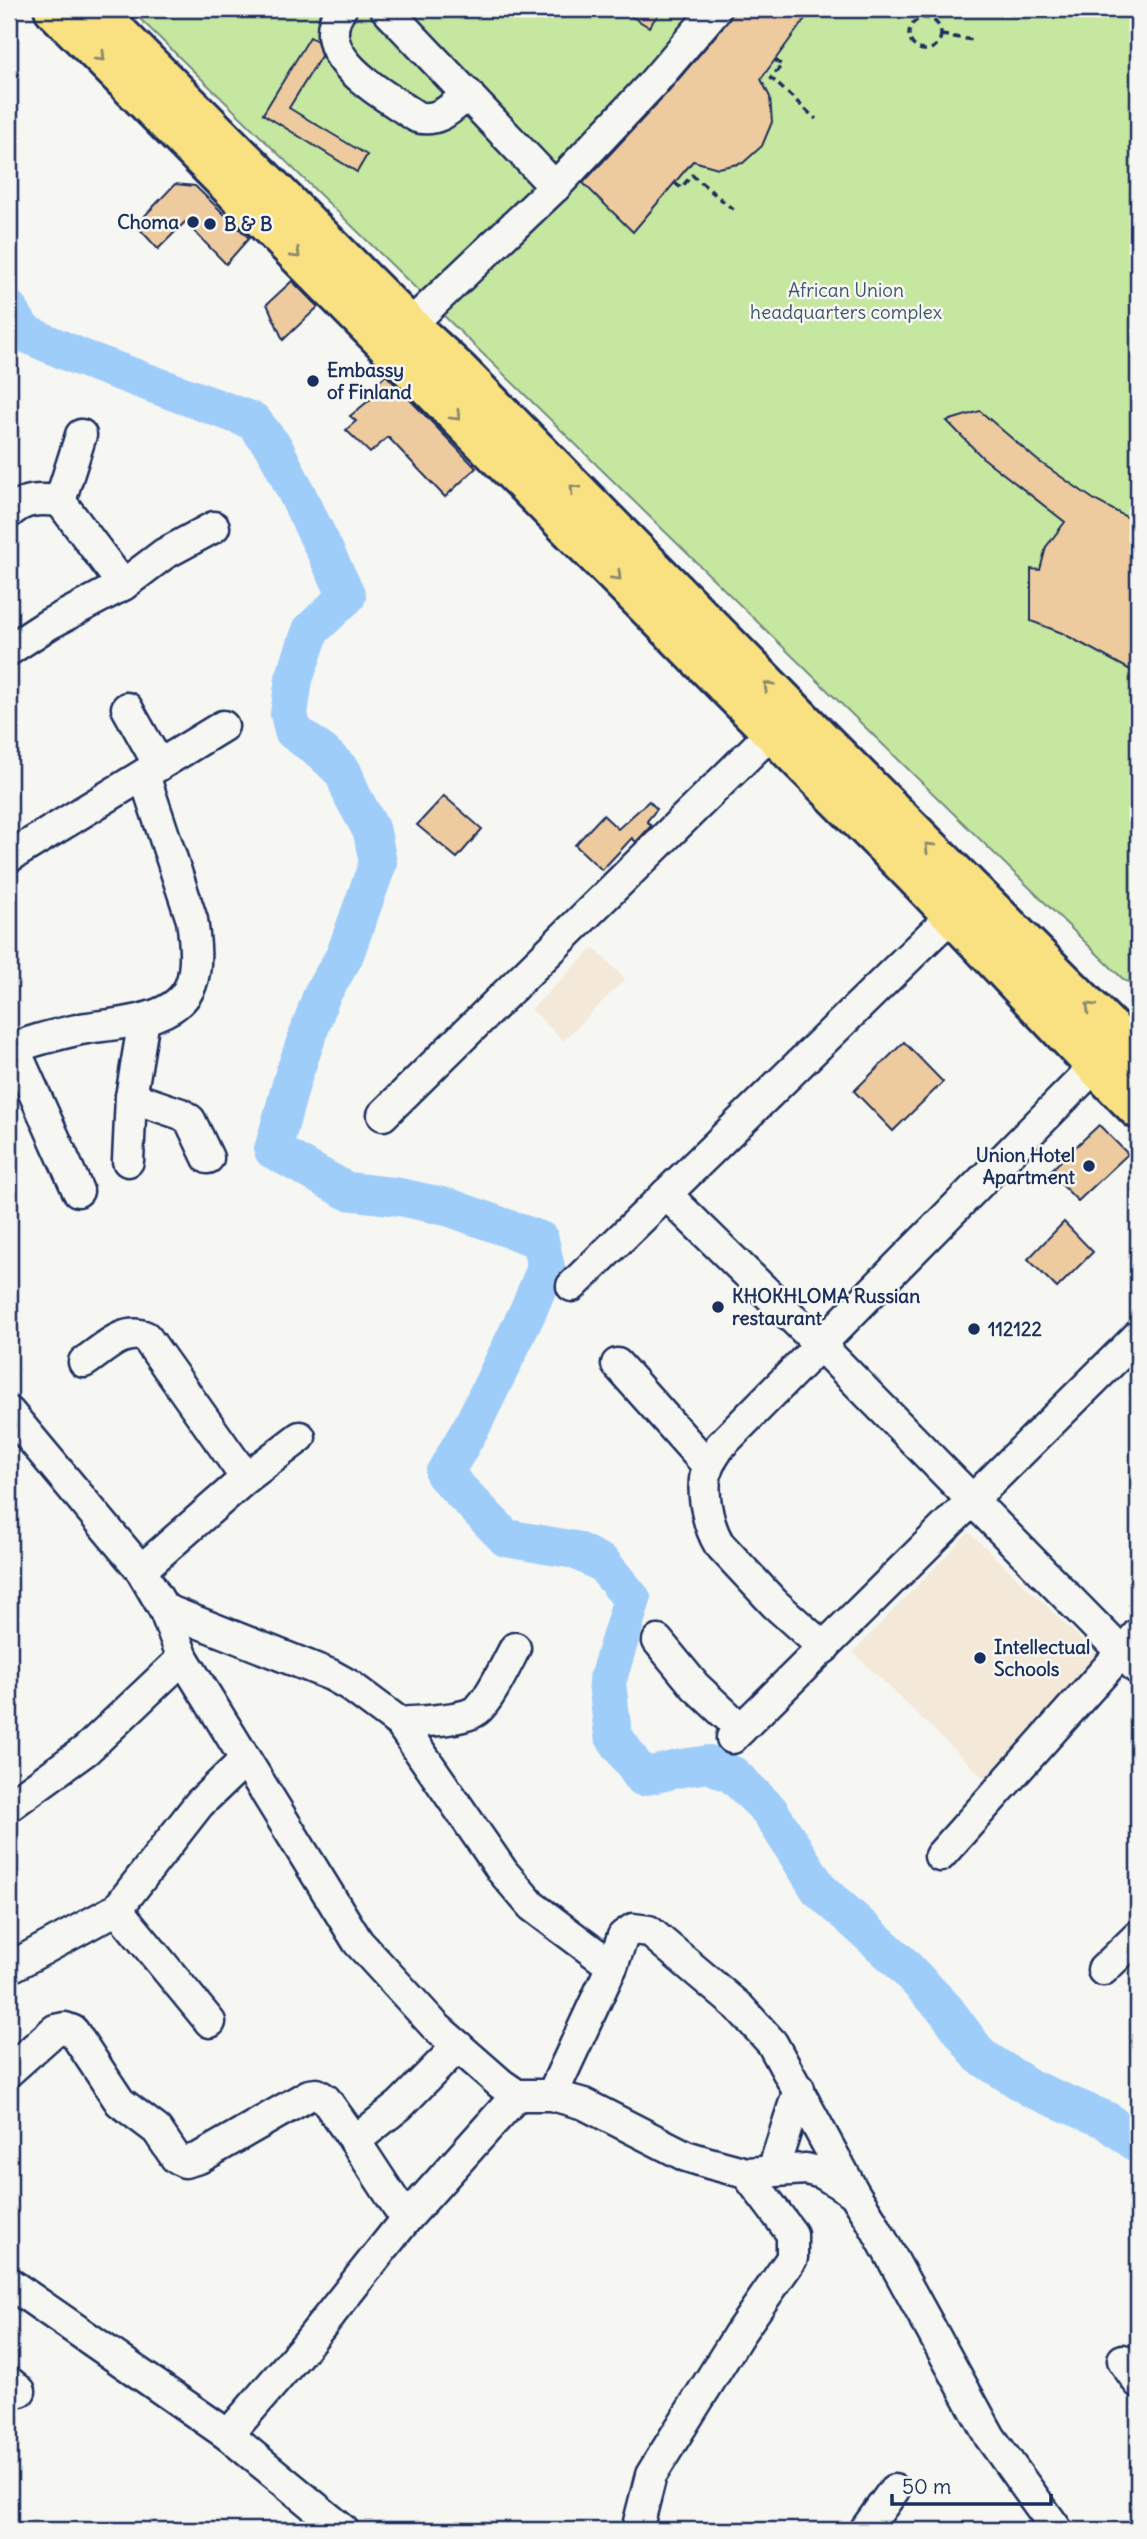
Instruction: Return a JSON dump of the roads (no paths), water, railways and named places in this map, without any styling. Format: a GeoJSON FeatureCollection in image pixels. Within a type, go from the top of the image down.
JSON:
{"type":"FeatureCollection","features":[{"type":"Feature","properties":{"kind":"main road"},"geometry":{"type":"LineString","coordinates":[[54,9],[398,336],[459,371],[953,914],[1094,1066],[1138,1109]]}},
{"type":"Feature","properties":{"kind":"main road"},"geometry":{"type":"LineString","coordinates":[[94,9],[398,336]]}},
{"type":"Feature","properties":{"kind":"main road"},"geometry":{"type":"LineString","coordinates":[[792,739],[1133,1042]]}},
{"type":"Feature","properties":{"kind":"street"},"geometry":{"type":"LineString","coordinates":[[341,9],[332,20],[333,43],[354,73],[417,117],[428,120],[438,117],[468,94]]}},
{"type":"Feature","properties":{"kind":"street"},"geometry":{"type":"LineString","coordinates":[[386,9],[555,187]]}},
{"type":"Feature","properties":{"kind":"street"},"geometry":{"type":"LineString","coordinates":[[398,336],[555,187],[652,84],[716,9]]}},
{"type":"Feature","properties":{"kind":"street"},"geometry":{"type":"LineString","coordinates":[[60,501],[81,435]]}},
{"type":"Feature","properties":{"kind":"street"},"geometry":{"type":"LineString","coordinates":[[9,513],[18,504],[38,499],[60,501],[123,585]]}},
{"type":"Feature","properties":{"kind":"street"},"geometry":{"type":"LineString","coordinates":[[9,650],[49,624],[123,585],[164,554],[214,527]]}},
{"type":"Feature","properties":{"kind":"street"},"geometry":{"type":"LineString","coordinates":[[78,1191],[11,1050],[79,1030],[144,1020],[170,1009],[183,998],[191,984],[195,943],[192,920],[152,770],[127,708]]}},
{"type":"Feature","properties":{"kind":"street"},"geometry":{"type":"LineString","coordinates":[[9,857],[223,726]]}},
{"type":"Feature","properties":{"kind":"street"},"geometry":{"type":"LineString","coordinates":[[383,1115],[792,739]]}},
{"type":"Feature","properties":{"kind":"street"},"geometry":{"type":"LineString","coordinates":[[572,1286],[953,914]]}},
{"type":"Feature","properties":{"kind":"street"},"geometry":{"type":"LineString","coordinates":[[128,1161],[131,1097],[144,1020]]}},
{"type":"Feature","properties":{"kind":"street"},"geometry":{"type":"LineString","coordinates":[[824,1648],[775,1604],[719,1544],[714,1536],[705,1497],[708,1466],[720,1446],[1094,1066],[1133,1042]]}},
{"type":"Feature","properties":{"kind":"street"},"geometry":{"type":"LineString","coordinates":[[131,1097],[181,1114],[190,1120],[208,1158]]}},
{"type":"Feature","properties":{"kind":"street"},"geometry":{"type":"LineString","coordinates":[[666,1194],[820,1345],[971,1500],[1132,1652],[940,1856]]}},
{"type":"Feature","properties":{"kind":"street"},"geometry":{"type":"LineString","coordinates":[[84,1362],[127,1334],[137,1333],[146,1337],[246,1478]]}},
{"type":"Feature","properties":{"kind":"street"},"geometry":{"type":"LineString","coordinates":[[658,1641],[736,1734],[1138,1336]]}},
{"type":"Feature","properties":{"kind":"street"},"geometry":{"type":"LineString","coordinates":[[617,1364],[708,1466]]}},
{"type":"Feature","properties":{"kind":"street"},"geometry":{"type":"LineString","coordinates":[[9,1412],[141,1570],[164,1609],[183,1658],[358,1942],[436,2027],[517,2095],[552,2095],[584,2104],[686,2156],[760,2171],[806,2169],[822,2173],[854,2193]]}},
{"type":"Feature","properties":{"kind":"street"},"geometry":{"type":"LineString","coordinates":[[141,1570],[246,1478],[300,1437]]}},
{"type":"Feature","properties":{"kind":"street"},"geometry":{"type":"LineString","coordinates":[[164,1609],[331,1675],[400,1723],[503,1872],[532,1906],[612,1966]]}},
{"type":"Feature","properties":{"kind":"street"},"geometry":{"type":"LineString","coordinates":[[400,1723],[476,1712],[515,1648]]}},
{"type":"Feature","properties":{"kind":"street"},"geometry":{"type":"LineString","coordinates":[[9,1806],[86,1750],[183,1658]]}},
{"type":"Feature","properties":{"kind":"street"},"geometry":{"type":"LineString","coordinates":[[9,1968],[117,1909],[199,1804],[246,1760]]}},
{"type":"Feature","properties":{"kind":"street"},"geometry":{"type":"LineString","coordinates":[[117,1909],[210,2022]]}},
{"type":"Feature","properties":{"kind":"street"},"geometry":{"type":"LineString","coordinates":[[552,2095],[612,1966],[623,1936],[634,1929],[649,1931],[739,2007],[772,2043],[990,2437],[1057,2530]]}},
{"type":"Feature","properties":{"kind":"street"},"geometry":{"type":"LineString","coordinates":[[1102,1970],[1138,1936]]}},
{"type":"Feature","properties":{"kind":"street"},"geometry":{"type":"LineString","coordinates":[[9,2071],[55,2030],[65,2028],[73,2031],[120,2102],[158,2130],[176,2158],[185,2162],[199,2158],[309,2095],[317,2094],[325,2099],[355,2141],[406,2219]]}},
{"type":"Feature","properties":{"kind":"street"},"geometry":{"type":"LineString","coordinates":[[355,2141],[400,2105],[458,2046]]}},
{"type":"Feature","properties":{"kind":"street"},"geometry":{"type":"LineString","coordinates":[[760,2171],[799,2089]]}},
{"type":"Feature","properties":{"kind":"street"},"geometry":{"type":"LineString","coordinates":[[228,2435],[306,2345],[406,2219],[517,2095]]}},
{"type":"Feature","properties":{"kind":"street"},"geometry":{"type":"LineString","coordinates":[[637,2530],[651,2475],[739,2334],[792,2258],[792,2234],[760,2171]]}},
{"type":"Feature","properties":{"kind":"street"},"geometry":{"type":"LineString","coordinates":[[9,2283],[228,2435],[343,2530]]}},
{"type":"Feature","properties":{"kind":"street"},"geometry":{"type":"LineString","coordinates":[[865,2530],[894,2490]]}},
{"type":"Feature","properties":{"kind":"waterway"},"geometry":{"type":"LineString","coordinates":[[9,309],[24,333],[79,357],[253,421],[275,449],[347,596],[311,630],[294,679],[289,714],[293,731],[343,772],[372,832],[378,863],[344,957],[322,994],[293,1077],[273,1150],[347,1191],[400,1197],[451,1208],[540,1240],[546,1268],[473,1424],[444,1474],[506,1538],[575,1550],[603,1564],[632,1599],[607,1682],[613,1735],[642,1777],[709,1764],[733,1775],[769,1810],[819,1889],[899,1961],[946,2010],[980,2056],[1032,2089],[1106,2120],[1138,2144]]}},
{"type":"Feature","properties":{"kind":"place","name":"Choma"},"geometry":{"type":"Point","coordinates":[193,222]}},
{"type":"Feature","properties":{"kind":"place","name":"B & B"},"geometry":{"type":"Point","coordinates":[210,224]}},
{"type":"Feature","properties":{"kind":"place","name":"Embassy of Finland"},"geometry":{"type":"Point","coordinates":[313,381]}},
{"type":"Feature","properties":{"kind":"place","name":"Union Hotel Apartment"},"geometry":{"type":"Point","coordinates":[1089,1166]}},
{"type":"Feature","properties":{"kind":"place","name":"KHOKHLOMA Russian restaurant"},"geometry":{"type":"Point","coordinates":[718,1307]}},
{"type":"Feature","properties":{"kind":"place","name":"112122"},"geometry":{"type":"Point","coordinates":[974,1329]}},
{"type":"Feature","properties":{"kind":"place","name":"Intellectual Schools"},"geometry":{"type":"Point","coordinates":[980,1658]}},
{"type":"Feature","properties":{"kind":"park label","name":"African Union headquarters complex"},"geometry":{"type":"Point","coordinates":[846,301]}}]}
